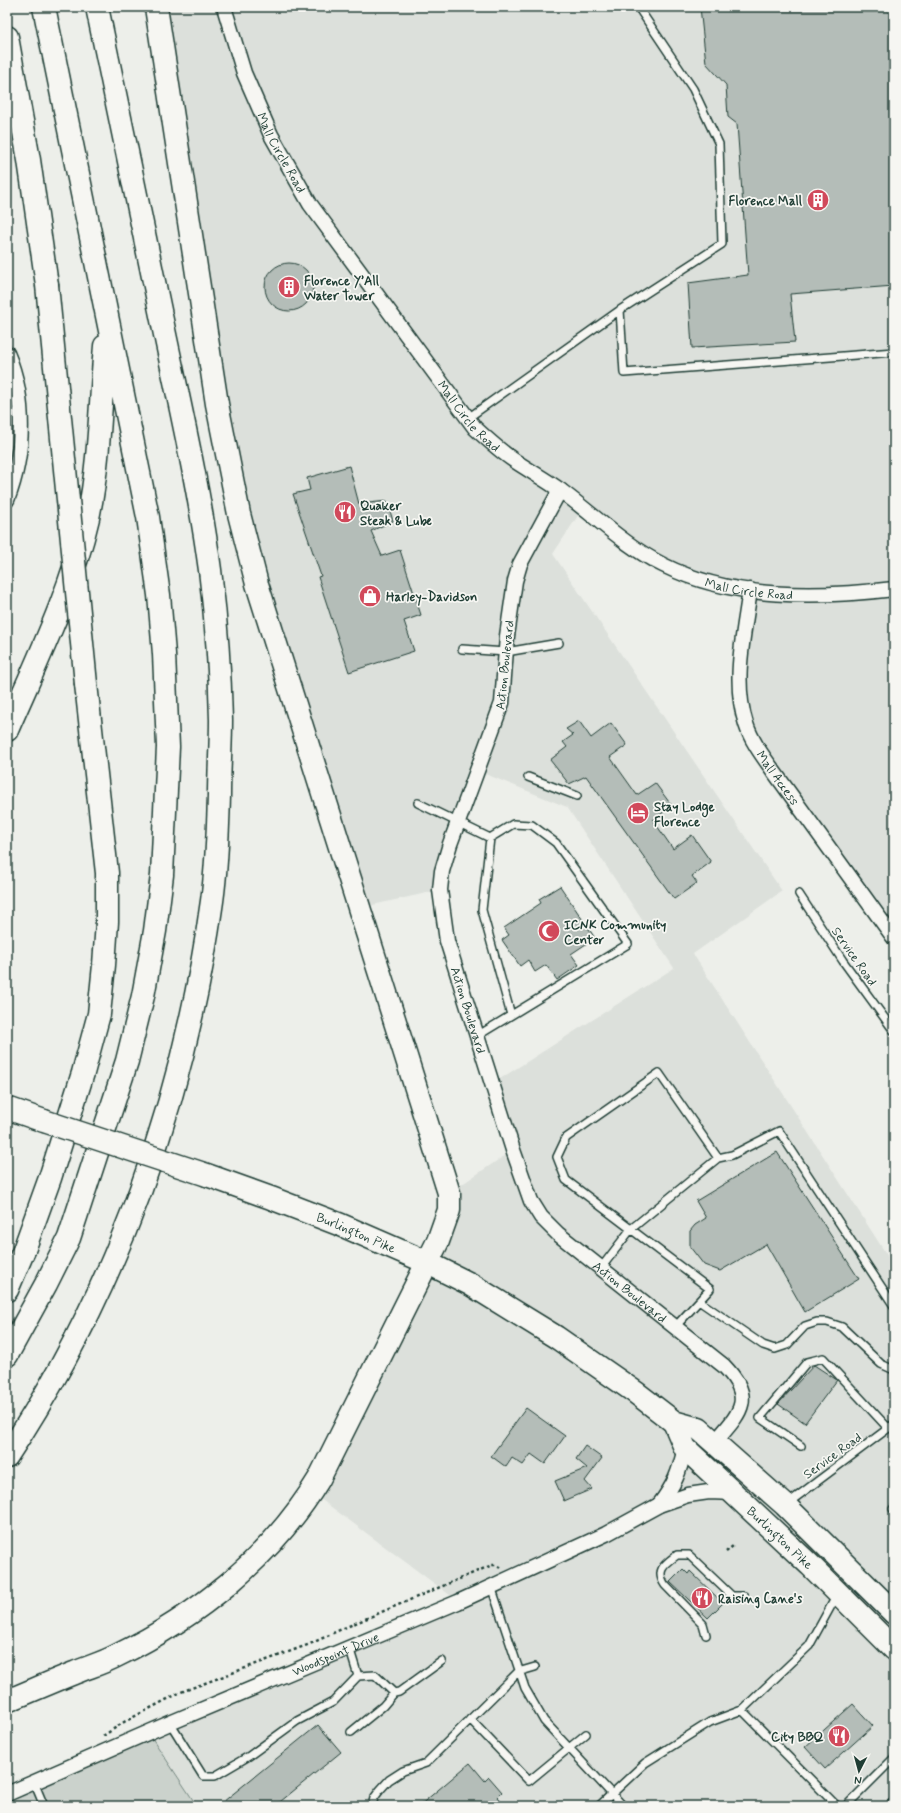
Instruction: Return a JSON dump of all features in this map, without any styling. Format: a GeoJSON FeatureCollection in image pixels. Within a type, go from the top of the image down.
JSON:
{"type":"FeatureCollection","features":[{"type":"Feature","properties":{"kind":"main road"},"geometry":{"type":"LineString","coordinates":[[7,1355],[69,1238],[127,1061],[143,996],[155,931],[162,875],[168,747],[164,654],[159,595],[148,517],[107,323],[44,7]]}},
{"type":"Feature","properties":{"kind":"main road"},"geometry":{"type":"LineString","coordinates":[[7,1456],[32,1419],[66,1359],[98,1294],[134,1208],[165,1118],[194,1006],[212,899],[217,839],[221,721],[215,618],[209,567],[193,471],[97,7]]}},
{"type":"Feature","properties":{"kind":"main road"},"geometry":{"type":"LineString","coordinates":[[7,1701],[115,1657],[151,1638],[190,1614],[252,1562],[284,1528],[319,1479],[445,1225],[449,1210],[449,1192],[257,584],[239,514],[217,404],[156,7]]}},
{"type":"Feature","properties":{"kind":"main road"},"geometry":{"type":"LineString","coordinates":[[7,37],[29,160],[47,285],[86,684],[107,873],[107,922],[104,965],[98,1014],[83,1073],[50,1178],[24,1250],[7,1290]]}},
{"type":"Feature","properties":{"kind":"main road"},"geometry":{"type":"LineString","coordinates":[[7,730],[52,625],[78,555],[88,518],[97,463],[107,323]]}},
{"type":"Feature","properties":{"kind":"main road","name":"Burlington Pike"},"geometry":{"type":"LineString","coordinates":[[7,1108],[271,1198],[426,1262],[476,1288],[556,1337],[635,1392],[674,1422],[699,1428],[785,1505],[894,1613]]}},
{"type":"Feature","properties":{"kind":"main road","name":"Burlington Pike"},"geometry":{"type":"LineString","coordinates":[[674,1422],[685,1448],[736,1494],[894,1649]]}},
{"type":"Feature","properties":{"kind":"street","name":"Mall Circle Road"},"geometry":{"type":"LineString","coordinates":[[224,7],[244,73],[271,135],[310,204],[475,428],[512,459],[560,490],[633,546],[662,564],[686,575],[750,590],[811,595],[855,594],[894,589]]}},
{"type":"Feature","properties":{"kind":"street"},"geometry":{"type":"LineString","coordinates":[[7,353],[16,375],[21,425],[16,467],[7,500]]}},
{"type":"Feature","properties":{"kind":"street","name":"Action Boulevard"},"geometry":{"type":"LineString","coordinates":[[560,490],[518,569],[511,599],[505,674],[500,709],[442,871],[440,890],[446,941],[513,1150],[531,1201],[541,1217],[558,1234],[724,1366],[734,1376],[739,1385],[742,1395],[742,1406],[737,1416],[715,1442]]}},
{"type":"Feature","properties":{"kind":"street","name":"Mall Access"},"geometry":{"type":"LineString","coordinates":[[750,590],[739,675],[740,698],[746,724],[756,745],[772,769],[894,938]]}},
{"type":"Feature","properties":{"kind":"street","name":"Woodspoint Drive"},"geometry":{"type":"LineString","coordinates":[[660,1505],[672,1488],[680,1472],[685,1448]]}},
{"type":"Feature","properties":{"kind":"street","name":"Woodspoint Drive"},"geometry":{"type":"LineString","coordinates":[[7,1794],[491,1586],[599,1537],[660,1505],[688,1495],[709,1492],[736,1494]]}},
{"type":"Feature","properties":{"kind":"lane"},"geometry":{"type":"LineString","coordinates":[[468,418],[620,310],[722,244],[718,144],[693,89],[638,7]]}},
{"type":"Feature","properties":{"kind":"lane"},"geometry":{"type":"LineString","coordinates":[[620,310],[624,373],[894,352]]}},
{"type":"Feature","properties":{"kind":"lane"},"geometry":{"type":"LineString","coordinates":[[462,649],[506,652],[559,643]]}},
{"type":"Feature","properties":{"kind":"lane"},"geometry":{"type":"LineString","coordinates":[[528,777],[577,796]]}},
{"type":"Feature","properties":{"kind":"lane"},"geometry":{"type":"LineString","coordinates":[[418,803],[490,838]]}},
{"type":"Feature","properties":{"kind":"lane"},"geometry":{"type":"LineString","coordinates":[[477,1036],[628,944],[556,843],[532,825],[513,824],[490,838]]}},
{"type":"Feature","properties":{"kind":"lane"},"geometry":{"type":"LineString","coordinates":[[490,838],[482,910],[511,1015]]}},
{"type":"Feature","properties":{"kind":"lane","name":"Service Road"},"geometry":{"type":"LineString","coordinates":[[799,894],[843,961],[894,1031]]}},
{"type":"Feature","properties":{"kind":"lane"},"geometry":{"type":"LineString","coordinates":[[675,1327],[710,1289],[566,1180],[557,1157],[566,1138],[659,1073],[718,1158]]}},
{"type":"Feature","properties":{"kind":"lane"},"geometry":{"type":"LineString","coordinates":[[602,1268],[631,1229],[718,1158],[732,1155],[779,1131],[894,1306]]}},
{"type":"Feature","properties":{"kind":"lane"},"geometry":{"type":"LineString","coordinates":[[699,1301],[763,1345],[775,1349],[787,1345],[805,1326],[817,1322],[827,1322],[842,1327],[882,1364],[894,1370]]}},
{"type":"Feature","properties":{"kind":"lane"},"geometry":{"type":"LineString","coordinates":[[801,1446],[760,1418],[807,1362],[823,1358],[891,1426]]}},
{"type":"Feature","properties":{"kind":"lane","name":"Service Road"},"geometry":{"type":"LineString","coordinates":[[785,1505],[891,1426]]}},
{"type":"Feature","properties":{"kind":"lane"},"geometry":{"type":"LineString","coordinates":[[706,1635],[703,1624],[664,1586],[660,1572],[664,1564],[677,1555],[690,1555],[732,1596],[744,1596]]}},
{"type":"Feature","properties":{"kind":"lane"},"geometry":{"type":"LineString","coordinates":[[491,1586],[524,1688],[544,1721],[622,1806]]}},
{"type":"Feature","properties":{"kind":"lane"},"geometry":{"type":"LineString","coordinates":[[599,1806],[610,1794],[645,1763],[710,1722],[742,1710],[809,1646],[838,1593]]}},
{"type":"Feature","properties":{"kind":"lane"},"geometry":{"type":"LineString","coordinates":[[349,1648],[358,1676]]}},
{"type":"Feature","properties":{"kind":"lane"},"geometry":{"type":"LineString","coordinates":[[351,1732],[383,1706],[394,1693],[399,1692],[442,1661]]}},
{"type":"Feature","properties":{"kind":"lane"},"geometry":{"type":"LineString","coordinates":[[372,1806],[377,1794],[389,1780],[403,1771],[426,1763],[518,1672],[535,1667]]}},
{"type":"Feature","properties":{"kind":"lane"},"geometry":{"type":"LineString","coordinates":[[170,1723],[203,1776],[215,1776],[249,1756],[297,1721],[333,1702],[358,1676],[375,1675],[394,1693]]}},
{"type":"Feature","properties":{"kind":"lane"},"geometry":{"type":"LineString","coordinates":[[742,1710],[837,1806]]}},
{"type":"Feature","properties":{"kind":"lane"},"geometry":{"type":"LineString","coordinates":[[470,1719],[529,1782],[586,1734]]}},
{"type":"Feature","properties":{"kind":"lane"},"geometry":{"type":"LineString","coordinates":[[846,1806],[894,1758]]}},
{"type":"Feature","properties":{"kind":"lane"},"geometry":{"type":"LineString","coordinates":[[34,1782],[44,1806]]}},
{"type":"Feature","properties":{"kind":"lane"},"geometry":{"type":"LineString","coordinates":[[889,1806],[894,1801]]}},
{"type":"Feature","properties":{"kind":"path"},"geometry":{"type":"LineString","coordinates":[[726,1552],[734,1545]]}},
{"type":"Feature","properties":{"kind":"path"},"geometry":{"type":"LineString","coordinates":[[99,1738],[124,1722],[181,1692],[310,1644],[492,1565],[503,1570]]}},
{"type":"Feature","properties":{"kind":"path"},"geometry":{"type":"LineString","coordinates":[[7,1777],[14,1774]]}},
{"type":"Feature","properties":{"kind":"shaded area"},"geometry":{"type":"Polygon","coordinates":[[[156,7],[894,7],[894,938],[772,769],[740,698],[749,590],[686,575],[583,508],[553,554],[782,891],[693,954],[894,1266],[894,1806],[197,1806],[148,1732],[458,1601],[311,1492],[449,1193],[513,1150],[492,1084],[674,968],[567,807],[478,771],[440,890],[359,908],[257,584],[156,7]]]}},
{"type":"Feature","properties":{"kind":"shaded area"},"geometry":{"type":"Polygon","coordinates":[[[148,1732],[197,1806],[7,1806],[7,1794],[148,1732]]]}},
{"type":"Feature","properties":{"kind":"building","name":"Florence Mall"},"geometry":{"type":"Polygon","coordinates":[[[700,7],[894,7],[894,286],[790,294],[795,342],[692,348],[688,283],[748,275],[737,124],[728,117],[726,85],[706,63],[700,7]]]}},
{"type":"Feature","properties":{"kind":"building","name":"Florence Y’All Water Tower"},"geometry":{"type":"Polygon","coordinates":[[[284,263],[294,263],[303,267],[309,273],[312,278],[312,296],[303,307],[294,311],[284,311],[275,307],[269,301],[265,292],[265,282],[269,273],[275,267],[284,263]]]}},
{"type":"Feature","properties":{"kind":"building"},"geometry":{"type":"Polygon","coordinates":[[[349,466],[359,504],[387,501],[393,521],[371,531],[382,556],[400,550],[421,615],[404,621],[414,651],[349,672],[318,577],[321,576],[293,494],[310,490],[307,478],[349,466]]]}},
{"type":"Feature","properties":{"kind":"building","name":"Stay Lodge Florence"},"geometry":{"type":"Polygon","coordinates":[[[579,721],[591,738],[611,723],[627,745],[610,757],[637,795],[655,783],[672,806],[653,820],[673,849],[692,835],[711,862],[692,876],[697,883],[674,899],[586,776],[569,784],[550,760],[567,747],[563,742],[573,735],[566,729],[579,721]]]}},
{"type":"Feature","properties":{"kind":"building","name":"ICNK Community Center"},"geometry":{"type":"Polygon","coordinates":[[[560,886],[595,938],[571,954],[579,965],[557,980],[546,965],[535,972],[528,960],[520,966],[502,940],[509,935],[504,928],[541,903],[539,899],[560,886]]]}},
{"type":"Feature","properties":{"kind":"building"},"geometry":{"type":"Polygon","coordinates":[[[777,1152],[859,1279],[805,1312],[766,1244],[720,1271],[704,1265],[690,1247],[690,1231],[695,1225],[706,1218],[696,1201],[777,1152]]]}},
{"type":"Feature","properties":{"kind":"building"},"geometry":{"type":"Polygon","coordinates":[[[814,1365],[837,1380],[805,1423],[778,1404],[814,1365]]]}},
{"type":"Feature","properties":{"kind":"building"},"geometry":{"type":"Polygon","coordinates":[[[526,1408],[565,1436],[545,1464],[531,1454],[523,1465],[512,1458],[506,1467],[491,1456],[526,1408]]]}},
{"type":"Feature","properties":{"kind":"building"},"geometry":{"type":"Polygon","coordinates":[[[585,1446],[602,1458],[585,1481],[592,1489],[564,1501],[555,1481],[587,1468],[576,1459],[585,1446]]]}},
{"type":"Feature","properties":{"kind":"building","name":"Raising Cane's"},"geometry":{"type":"Polygon","coordinates":[[[683,1569],[688,1574],[690,1571],[723,1603],[708,1618],[670,1582],[683,1569]]]}},
{"type":"Feature","properties":{"kind":"building","name":"City BBQ"},"geometry":{"type":"Polygon","coordinates":[[[853,1704],[873,1726],[825,1769],[805,1747],[853,1704]]]}},
{"type":"Feature","properties":{"kind":"building"},"geometry":{"type":"Polygon","coordinates":[[[318,1725],[341,1752],[275,1806],[218,1806],[318,1725]]]}},
{"type":"Feature","properties":{"kind":"building"},"geometry":{"type":"Polygon","coordinates":[[[470,1763],[485,1781],[489,1777],[502,1792],[497,1797],[505,1806],[419,1806],[470,1763]]]}},
{"type":"Feature","properties":{"kind":"place","name":"Florence Mall"},"geometry":{"type":"Point","coordinates":[818,200]}},
{"type":"Feature","properties":{"kind":"place","name":"Florence Y’All Water Tower"},"geometry":{"type":"Point","coordinates":[289,287]}},
{"type":"Feature","properties":{"kind":"place","name":"Quaker Steak & Lube"},"geometry":{"type":"Point","coordinates":[345,512]}},
{"type":"Feature","properties":{"kind":"place","name":"Harley-Davidson"},"geometry":{"type":"Point","coordinates":[370,596]}},
{"type":"Feature","properties":{"kind":"place","name":"Stay Lodge Florence"},"geometry":{"type":"Point","coordinates":[638,813]}},
{"type":"Feature","properties":{"kind":"place","name":"ICNK Community Center"},"geometry":{"type":"Point","coordinates":[549,931]}},
{"type":"Feature","properties":{"kind":"place","name":"Raising Cane's"},"geometry":{"type":"Point","coordinates":[702,1598]}},
{"type":"Feature","properties":{"kind":"place","name":"City BBQ"},"geometry":{"type":"Point","coordinates":[839,1736]}}]}
